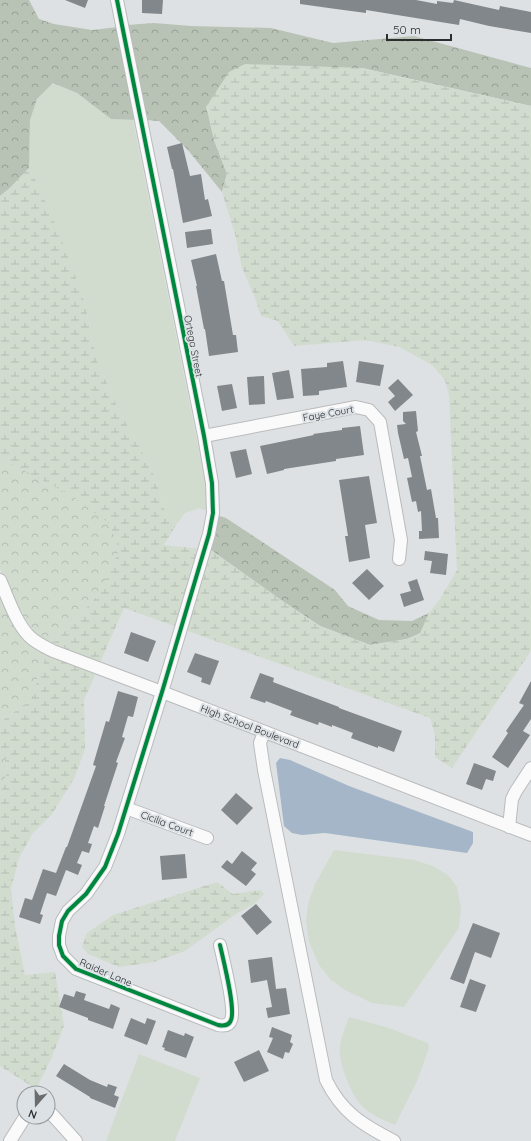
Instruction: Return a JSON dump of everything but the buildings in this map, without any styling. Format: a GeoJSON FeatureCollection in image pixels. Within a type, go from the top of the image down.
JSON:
{"type":"FeatureCollection","features":[{"type":"Feature","properties":{"kind":"street","name":"Ortega Street"},"geometry":{"type":"LineString","coordinates":[[117,0],[204,436],[212,483],[213,513],[209,534],[162,692]]}},
{"type":"Feature","properties":{"kind":"street","name":"Faye Court"},"geometry":{"type":"LineString","coordinates":[[204,436],[356,407],[369,410],[380,422],[401,540],[399,560]]}},
{"type":"Feature","properties":{"kind":"street","name":"High School Boulevard"},"geometry":{"type":"LineString","coordinates":[[0,580],[20,624],[29,636],[40,645],[531,836]]}},
{"type":"Feature","properties":{"kind":"street","name":"Raider Lane"},"geometry":{"type":"LineString","coordinates":[[162,692],[118,834],[105,867],[86,894],[68,911],[62,921],[59,941],[63,956],[76,969],[84,974],[224,1026],[231,1020],[232,1008],[220,945]]}},
{"type":"Feature","properties":{"kind":"street"},"geometry":{"type":"LineString","coordinates":[[264,732],[260,743],[264,770],[326,1080],[333,1094],[344,1108],[372,1130],[394,1141]]}},
{"type":"Feature","properties":{"kind":"street"},"geometry":{"type":"LineString","coordinates":[[509,827],[512,799],[531,768]]}},
{"type":"Feature","properties":{"kind":"street","name":"Cicilia Court"},"geometry":{"type":"LineString","coordinates":[[126,808],[207,838]]}},
{"type":"Feature","properties":{"kind":"street"},"geometry":{"type":"LineString","coordinates":[[56,1119],[76,1141]]}},
{"type":"Feature","properties":{"kind":"street"},"geometry":{"type":"LineString","coordinates":[[10,1141],[20,1125]]}},
{"type":"Feature","properties":{"kind":"green space"},"geometry":{"type":"Polygon","coordinates":[[[0,0],[29,0],[39,19],[54,24],[92,30],[118,27],[137,120],[111,119],[77,93],[53,83],[37,99],[30,120],[29,168],[0,196],[0,0]]]}},
{"type":"Feature","properties":{"kind":"green space"},"geometry":{"type":"Polygon","coordinates":[[[154,23],[191,26],[271,28],[333,43],[414,36],[531,68],[531,106],[362,68],[214,140],[227,174],[222,192],[187,149],[159,121],[146,120],[127,25],[154,23]]]}},
{"type":"Feature","properties":{"kind":"green space"},"geometry":{"type":"Polygon","coordinates":[[[245,64],[362,68],[531,106],[531,651],[452,768],[435,757],[435,735],[430,718],[185,630],[208,550],[211,550],[320,626],[370,645],[407,639],[420,633],[429,613],[440,599],[457,570],[449,396],[445,380],[432,365],[399,347],[365,340],[294,346],[278,321],[261,316],[242,268],[235,234],[222,192],[227,174],[214,140],[206,107],[229,72],[245,64]]]}},
{"type":"Feature","properties":{"kind":"green space"},"geometry":{"type":"Polygon","coordinates":[[[53,83],[77,93],[111,119],[133,120],[208,496],[208,511],[199,508],[185,513],[176,525],[165,511],[155,477],[119,411],[97,361],[84,300],[35,179],[28,169],[30,120],[37,99],[53,83]]]}},
{"type":"Feature","properties":{"kind":"green space"},"geometry":{"type":"Polygon","coordinates":[[[28,169],[35,179],[55,223],[84,300],[97,361],[119,411],[155,477],[165,511],[176,525],[164,545],[200,549],[177,627],[124,608],[100,663],[52,645],[101,592],[71,497],[0,458],[0,196],[28,169]]]}},
{"type":"Feature","properties":{"kind":"green space"},"geometry":{"type":"Polygon","coordinates":[[[0,458],[69,494],[110,524],[119,550],[101,592],[52,645],[32,632],[24,621],[0,569],[0,458]]]}},
{"type":"Feature","properties":{"kind":"green space"},"geometry":{"type":"Polygon","coordinates":[[[217,515],[226,518],[335,590],[348,606],[379,620],[412,621],[429,613],[421,633],[407,639],[370,645],[320,626],[277,598],[211,550],[208,550],[217,515]]]}},
{"type":"Feature","properties":{"kind":"green space"},"geometry":{"type":"Polygon","coordinates":[[[0,591],[47,654],[36,682],[33,699],[4,719],[0,730],[0,591]]]}},
{"type":"Feature","properties":{"kind":"green space"},"geometry":{"type":"Polygon","coordinates":[[[47,654],[96,673],[84,700],[85,749],[74,779],[52,814],[33,833],[19,858],[11,889],[15,926],[25,975],[55,972],[64,1026],[52,1057],[38,1085],[30,1085],[0,1066],[0,795],[8,767],[0,751],[0,730],[4,719],[33,699],[36,682],[47,654]]]}},
{"type":"Feature","properties":{"kind":"green space"},"geometry":{"type":"Polygon","coordinates":[[[0,751],[8,767],[0,795],[0,751]]]}},
{"type":"Feature","properties":{"kind":"green space"},"geometry":{"type":"Polygon","coordinates":[[[334,850],[415,860],[435,867],[449,876],[457,887],[461,908],[459,928],[404,1007],[372,1003],[345,990],[331,980],[319,965],[309,942],[306,921],[308,904],[315,884],[334,850]]]}},
{"type":"Feature","properties":{"kind":"green space"},"geometry":{"type":"Polygon","coordinates":[[[217,882],[233,894],[260,890],[264,894],[254,904],[236,914],[185,951],[154,962],[119,967],[88,954],[82,947],[87,933],[113,915],[217,882]]]}},
{"type":"Feature","properties":{"kind":"green space"},"geometry":{"type":"Polygon","coordinates":[[[349,1017],[389,1028],[428,1043],[429,1048],[417,1081],[395,1125],[366,1110],[355,1097],[345,1076],[340,1056],[340,1046],[349,1017]]]}},
{"type":"Feature","properties":{"kind":"green space"},"geometry":{"type":"Polygon","coordinates":[[[139,1054],[200,1078],[175,1141],[106,1141],[139,1054]]]}},
{"type":"Feature","properties":{"kind":"water"},"geometry":{"type":"Polygon","coordinates":[[[280,758],[290,760],[349,786],[473,832],[473,843],[467,853],[325,833],[302,835],[292,833],[284,826],[276,763],[280,758]]]}},
{"type":"Feature","properties":{"kind":"cycle path"},"geometry":{"type":"LineString","coordinates":[[117,0],[204,436],[212,483],[213,513],[209,534],[118,834],[105,867],[86,894],[68,911],[62,921],[59,945],[63,956],[76,969],[218,1025],[224,1025],[229,1023],[231,1020],[232,1006],[220,945]]}}]}
